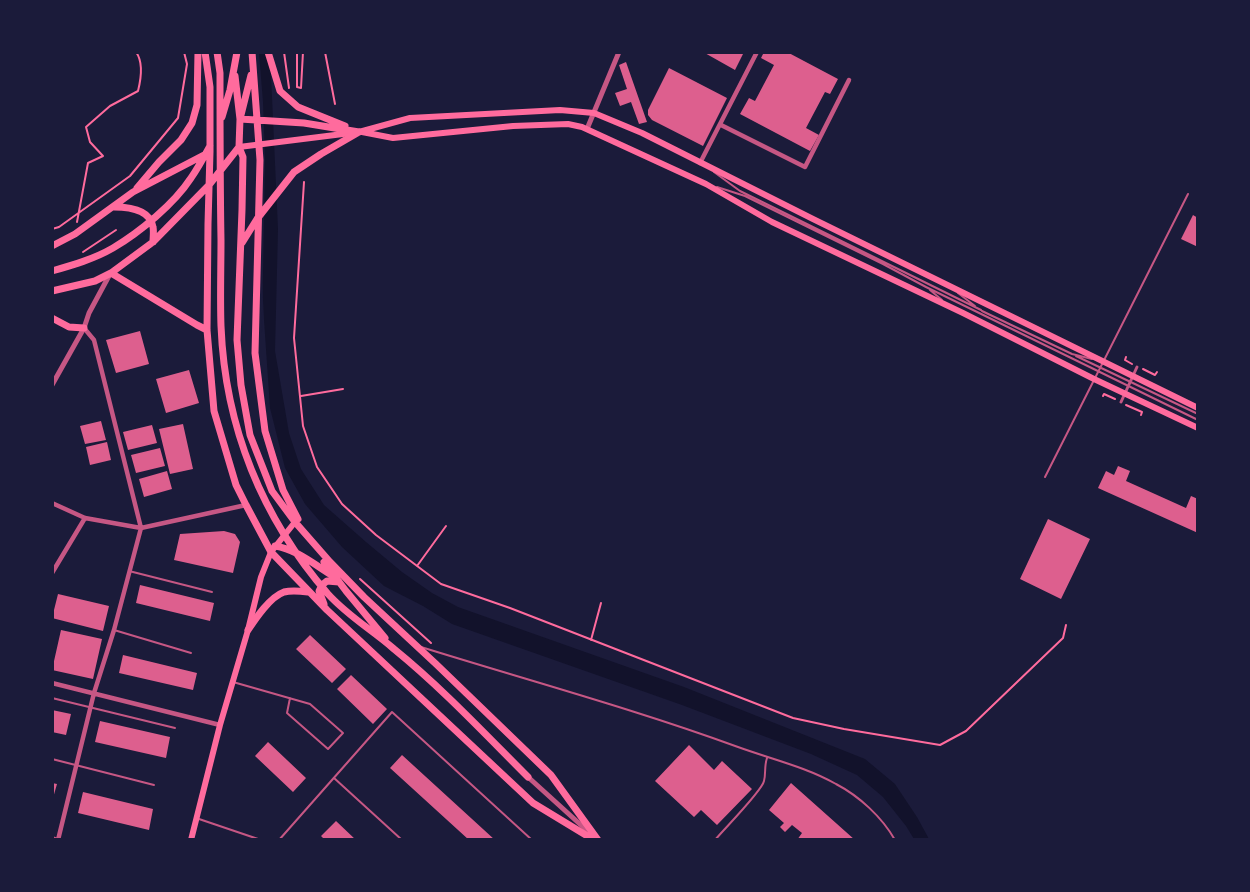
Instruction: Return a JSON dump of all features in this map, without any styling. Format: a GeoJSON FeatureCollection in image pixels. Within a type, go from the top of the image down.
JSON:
{"type":"FeatureCollection","features":[{"type":"Feature","properties":{"kind":"main road"},"geometry":{"type":"LineString","coordinates":[[133,192],[181,140],[192,123],[197,105],[198,52]]}},
{"type":"Feature","properties":{"kind":"main road"},"geometry":{"type":"LineString","coordinates":[[205,52],[210,87],[207,330],[214,411],[236,485],[273,549],[308,592],[532,803],[596,840]]}},
{"type":"Feature","properties":{"kind":"main road"},"geometry":{"type":"LineString","coordinates":[[217,52],[220,73],[221,328],[226,375],[237,429],[258,489],[276,524],[328,594],[349,615],[394,648],[450,699],[528,777]]}},
{"type":"Feature","properties":{"kind":"main road"},"geometry":{"type":"LineString","coordinates":[[235,52],[240,119],[239,147],[243,157],[237,340],[241,385],[250,435],[272,491],[295,522],[364,597],[551,775],[596,840]]}},
{"type":"Feature","properties":{"kind":"main road"},"geometry":{"type":"LineString","coordinates":[[52,271],[83,262],[112,249],[162,211],[190,179],[216,135],[230,90],[235,52]]}},
{"type":"Feature","properties":{"kind":"main road"},"geometry":{"type":"LineString","coordinates":[[253,52],[260,160],[255,353],[265,431],[282,490],[312,543],[346,591],[394,648]]}},
{"type":"Feature","properties":{"kind":"main road"},"geometry":{"type":"LineString","coordinates":[[240,119],[253,52]]}},
{"type":"Feature","properties":{"kind":"main road"},"geometry":{"type":"LineString","coordinates":[[268,52],[280,91],[298,107],[359,132]]}},
{"type":"Feature","properties":{"kind":"main road"},"geometry":{"type":"LineString","coordinates":[[52,246],[75,234],[133,192],[210,152],[256,144],[359,132],[410,118],[560,110],[594,113],[642,133],[1102,364],[1197,408]]}},
{"type":"Feature","properties":{"kind":"main road"},"geometry":{"type":"LineString","coordinates":[[240,119],[304,123],[393,138],[513,126],[568,124],[588,129],[706,184],[772,222],[950,306],[1197,429]]}},
{"type":"Feature","properties":{"kind":"main road"},"geometry":{"type":"LineString","coordinates":[[241,245],[262,213],[294,172],[359,132]]}},
{"type":"Feature","properties":{"kind":"main road"},"geometry":{"type":"LineString","coordinates":[[52,291],[95,281],[111,273],[153,242],[209,184],[239,147]]}},
{"type":"Feature","properties":{"kind":"main road"},"geometry":{"type":"LineString","coordinates":[[113,207],[135,208],[147,216],[153,226],[153,242]]}},
{"type":"Feature","properties":{"kind":"main road"},"geometry":{"type":"LineString","coordinates":[[111,273],[207,330]]}},
{"type":"Feature","properties":{"kind":"main road"},"geometry":{"type":"LineString","coordinates":[[52,318],[69,327],[84,328]]}},
{"type":"Feature","properties":{"kind":"main road"},"geometry":{"type":"LineString","coordinates":[[191,840],[261,577],[273,549],[295,522]]}},
{"type":"Feature","properties":{"kind":"main road"},"geometry":{"type":"LineString","coordinates":[[273,549],[282,547],[299,554],[364,597]]}},
{"type":"Feature","properties":{"kind":"main road"},"geometry":{"type":"LineString","coordinates":[[327,610],[318,591],[322,585],[327,581],[345,584]]}},
{"type":"Feature","properties":{"kind":"main road"},"geometry":{"type":"LineString","coordinates":[[248,630],[280,594],[308,592]]}},
{"type":"Feature","properties":{"kind":"street"},"geometry":{"type":"LineString","coordinates":[[588,129],[619,52]]}},
{"type":"Feature","properties":{"kind":"street"},"geometry":{"type":"LineString","coordinates":[[703,165],[757,52]]}},
{"type":"Feature","properties":{"kind":"street"},"geometry":{"type":"LineString","coordinates":[[721,125],[805,167],[849,80]]}},
{"type":"Feature","properties":{"kind":"street"},"geometry":{"type":"LineString","coordinates":[[52,385],[111,273]]}},
{"type":"Feature","properties":{"kind":"street"},"geometry":{"type":"LineString","coordinates":[[57,839],[90,707],[114,630],[141,528],[94,340],[84,328]]}},
{"type":"Feature","properties":{"kind":"street"},"geometry":{"type":"LineString","coordinates":[[1121,402],[1137,367]]}},
{"type":"Feature","properties":{"kind":"street"},"geometry":{"type":"LineString","coordinates":[[52,503],[85,518],[141,528],[246,505]]}},
{"type":"Feature","properties":{"kind":"street"},"geometry":{"type":"LineString","coordinates":[[52,573],[85,518]]}},
{"type":"Feature","properties":{"kind":"street"},"geometry":{"type":"LineString","coordinates":[[52,683],[220,725]]}},
{"type":"Feature","properties":{"kind":"street"},"geometry":{"type":"LineString","coordinates":[[528,777],[596,840]]}},
{"type":"Feature","properties":{"kind":"lane"},"geometry":{"type":"LineString","coordinates":[[703,165],[740,191],[1072,354],[1102,364],[1197,414]]}},
{"type":"Feature","properties":{"kind":"lane"},"geometry":{"type":"LineString","coordinates":[[706,184],[745,196],[1197,420]]}},
{"type":"Feature","properties":{"kind":"lane"},"geometry":{"type":"LineString","coordinates":[[1045,477],[1188,194]]}},
{"type":"Feature","properties":{"kind":"lane"},"geometry":{"type":"LineString","coordinates":[[947,285],[981,310]]}},
{"type":"Feature","properties":{"kind":"lane"},"geometry":{"type":"LineString","coordinates":[[926,287],[950,306]]}},
{"type":"Feature","properties":{"kind":"lane"},"geometry":{"type":"LineString","coordinates":[[1072,354],[1102,364]]}},
{"type":"Feature","properties":{"kind":"lane"},"geometry":{"type":"LineString","coordinates":[[129,571],[212,592]]}},
{"type":"Feature","properties":{"kind":"lane"},"geometry":{"type":"LineString","coordinates":[[114,630],[191,653]]}},
{"type":"Feature","properties":{"kind":"lane"},"geometry":{"type":"LineString","coordinates":[[416,645],[685,728],[804,770],[837,784],[861,801],[887,826],[895,840]]}},
{"type":"Feature","properties":{"kind":"lane"},"geometry":{"type":"LineString","coordinates":[[233,682],[290,698],[310,704],[343,733],[328,749],[287,713],[290,698]]}},
{"type":"Feature","properties":{"kind":"lane"},"geometry":{"type":"LineString","coordinates":[[52,698],[175,728]]}},
{"type":"Feature","properties":{"kind":"lane"},"geometry":{"type":"LineString","coordinates":[[279,840],[392,712],[532,840]]}},
{"type":"Feature","properties":{"kind":"lane"},"geometry":{"type":"LineString","coordinates":[[715,840],[764,783],[764,767],[767,758]]}},
{"type":"Feature","properties":{"kind":"lane"},"geometry":{"type":"LineString","coordinates":[[52,759],[154,785]]}},
{"type":"Feature","properties":{"kind":"lane"},"geometry":{"type":"LineString","coordinates":[[334,778],[402,840]]}},
{"type":"Feature","properties":{"kind":"lane"},"geometry":{"type":"LineString","coordinates":[[196,818],[261,840]]}},
{"type":"Feature","properties":{"kind":"path"},"geometry":{"type":"LineString","coordinates":[[75,234],[88,163],[103,156],[90,142],[86,127],[110,106],[138,91],[141,75],[140,58],[136,52]]}},
{"type":"Feature","properties":{"kind":"path"},"geometry":{"type":"LineString","coordinates":[[52,229],[59,227],[130,176],[178,118],[187,64],[184,52]]}},
{"type":"Feature","properties":{"kind":"path"},"geometry":{"type":"LineString","coordinates":[[284,52],[289,87]]}},
{"type":"Feature","properties":{"kind":"path"},"geometry":{"type":"LineString","coordinates":[[297,52],[297,87],[301,88],[303,52]]}},
{"type":"Feature","properties":{"kind":"path"},"geometry":{"type":"LineString","coordinates":[[325,52],[335,104]]}},
{"type":"Feature","properties":{"kind":"path"},"geometry":{"type":"LineString","coordinates":[[304,182],[294,338],[303,426],[317,467],[342,504],[376,535],[441,584],[793,717],[844,729],[940,745],[966,731],[1063,638],[1066,625]]}},
{"type":"Feature","properties":{"kind":"path"},"geometry":{"type":"LineString","coordinates":[[76,256],[116,230]]}},
{"type":"Feature","properties":{"kind":"path"},"geometry":{"type":"LineString","coordinates":[[1137,367],[1155,375],[1157,372]]}},
{"type":"Feature","properties":{"kind":"path"},"geometry":{"type":"LineString","coordinates":[[300,396],[343,389]]}},
{"type":"Feature","properties":{"kind":"path"},"geometry":{"type":"LineString","coordinates":[[1103,396],[1104,394],[1142,412],[1141,415]]}},
{"type":"Feature","properties":{"kind":"path"},"geometry":{"type":"LineString","coordinates":[[417,566],[446,526]]}},
{"type":"Feature","properties":{"kind":"path"},"geometry":{"type":"LineString","coordinates":[[355,575],[441,653]]}},
{"type":"Feature","properties":{"kind":"path"},"geometry":{"type":"LineString","coordinates":[[591,640],[602,603]]}},
{"type":"Feature","properties":{"kind":"shaded area"},"geometry":{"type":"Polygon","coordinates":[[[255,53],[270,53],[278,229],[275,351],[289,433],[301,469],[324,505],[402,572],[432,593],[458,607],[684,687],[865,759],[895,784],[929,839],[914,839],[883,797],[857,775],[811,754],[682,705],[452,624],[384,586],[342,547],[305,504],[285,468],[270,408],[259,220],[255,53]]]}},
{"type":"Feature","properties":{"kind":"pier"},"geometry":{"type":"Polygon","coordinates":[[[252,52],[259,53],[263,102],[265,159],[262,333],[253,144],[252,52]]]}},
{"type":"Feature","properties":{"kind":"building"},"geometry":{"type":"Polygon","coordinates":[[[703,52],[744,52],[735,70],[703,52]]]}},
{"type":"Feature","properties":{"kind":"building"},"geometry":{"type":"Polygon","coordinates":[[[764,52],[787,52],[838,79],[830,94],[825,92],[806,128],[819,135],[810,151],[740,114],[749,98],[755,101],[774,65],[761,58],[764,52]]]}},
{"type":"Feature","properties":{"kind":"building"},"geometry":{"type":"Polygon","coordinates":[[[626,62],[647,122],[639,124],[631,102],[620,106],[615,93],[627,89],[619,65],[626,62]]]}},
{"type":"Feature","properties":{"kind":"building"},"geometry":{"type":"Polygon","coordinates":[[[669,68],[727,98],[703,146],[652,120],[648,115],[648,110],[669,68]]]}},
{"type":"Feature","properties":{"kind":"building"},"geometry":{"type":"Polygon","coordinates":[[[1193,215],[1198,218],[1198,247],[1181,239],[1193,215]]]}},
{"type":"Feature","properties":{"kind":"building"},"geometry":{"type":"Polygon","coordinates":[[[140,331],[149,364],[116,373],[106,340],[140,331]]]}},
{"type":"Feature","properties":{"kind":"building"},"geometry":{"type":"Polygon","coordinates":[[[189,370],[199,403],[166,413],[156,379],[189,370]]]}},
{"type":"Feature","properties":{"kind":"building"},"geometry":{"type":"Polygon","coordinates":[[[101,421],[106,440],[85,444],[80,426],[101,421]]]}},
{"type":"Feature","properties":{"kind":"building"},"geometry":{"type":"Polygon","coordinates":[[[183,424],[193,469],[170,474],[159,429],[183,424]]]}},
{"type":"Feature","properties":{"kind":"building"},"geometry":{"type":"Polygon","coordinates":[[[152,425],[157,443],[128,450],[123,432],[152,425]]]}},
{"type":"Feature","properties":{"kind":"building"},"geometry":{"type":"Polygon","coordinates":[[[107,442],[111,460],[90,465],[86,447],[107,442]]]}},
{"type":"Feature","properties":{"kind":"building"},"geometry":{"type":"Polygon","coordinates":[[[160,448],[165,466],[136,473],[131,455],[160,448]]]}},
{"type":"Feature","properties":{"kind":"building"},"geometry":{"type":"Polygon","coordinates":[[[1118,466],[1130,471],[1126,481],[1186,508],[1191,496],[1198,499],[1198,533],[1098,488],[1106,471],[1114,475],[1118,466]]]}},
{"type":"Feature","properties":{"kind":"building"},"geometry":{"type":"Polygon","coordinates":[[[167,471],[172,489],[144,497],[139,479],[167,471]]]}},
{"type":"Feature","properties":{"kind":"building"},"geometry":{"type":"Polygon","coordinates":[[[1048,519],[1090,539],[1061,599],[1020,579],[1048,519]]]}},
{"type":"Feature","properties":{"kind":"building"},"geometry":{"type":"Polygon","coordinates":[[[224,531],[235,534],[240,542],[233,573],[174,560],[180,534],[224,531]]]}},
{"type":"Feature","properties":{"kind":"building"},"geometry":{"type":"Polygon","coordinates":[[[140,585],[214,603],[210,621],[136,603],[140,585]]]}},
{"type":"Feature","properties":{"kind":"building"},"geometry":{"type":"Polygon","coordinates":[[[58,594],[109,606],[103,631],[52,618],[58,594]]]}},
{"type":"Feature","properties":{"kind":"building"},"geometry":{"type":"Polygon","coordinates":[[[61,630],[102,639],[93,679],[52,670],[61,630]]]}},
{"type":"Feature","properties":{"kind":"building"},"geometry":{"type":"Polygon","coordinates":[[[310,635],[346,669],[332,683],[296,649],[310,635]]]}},
{"type":"Feature","properties":{"kind":"building"},"geometry":{"type":"Polygon","coordinates":[[[123,655],[197,673],[193,690],[119,673],[123,655]]]}},
{"type":"Feature","properties":{"kind":"building"},"geometry":{"type":"Polygon","coordinates":[[[351,675],[387,709],[373,724],[337,689],[351,675]]]}},
{"type":"Feature","properties":{"kind":"building"},"geometry":{"type":"Polygon","coordinates":[[[52,710],[71,714],[66,735],[52,732],[52,710]]]}},
{"type":"Feature","properties":{"kind":"building"},"geometry":{"type":"Polygon","coordinates":[[[100,721],[170,737],[166,758],[95,742],[100,721]]]}},
{"type":"Feature","properties":{"kind":"building"},"geometry":{"type":"Polygon","coordinates":[[[268,742],[306,778],[293,792],[255,756],[268,742]]]}},
{"type":"Feature","properties":{"kind":"building"},"geometry":{"type":"Polygon","coordinates":[[[689,745],[714,770],[722,761],[752,789],[717,825],[701,810],[694,817],[655,781],[689,745]]]}},
{"type":"Feature","properties":{"kind":"building"},"geometry":{"type":"Polygon","coordinates":[[[402,755],[495,840],[469,840],[390,768],[402,755]]]}},
{"type":"Feature","properties":{"kind":"building"},"geometry":{"type":"Polygon","coordinates":[[[52,783],[57,784],[53,798],[52,798],[52,783]]]}},
{"type":"Feature","properties":{"kind":"building"},"geometry":{"type":"Polygon","coordinates":[[[791,783],[855,840],[797,840],[802,833],[792,825],[785,832],[780,827],[784,823],[769,810],[791,783]]]}},
{"type":"Feature","properties":{"kind":"building"},"geometry":{"type":"Polygon","coordinates":[[[83,792],[153,809],[149,830],[78,813],[83,792]]]}},
{"type":"Feature","properties":{"kind":"building"},"geometry":{"type":"Polygon","coordinates":[[[336,821],[356,840],[325,840],[321,836],[336,821]]]}}]}
